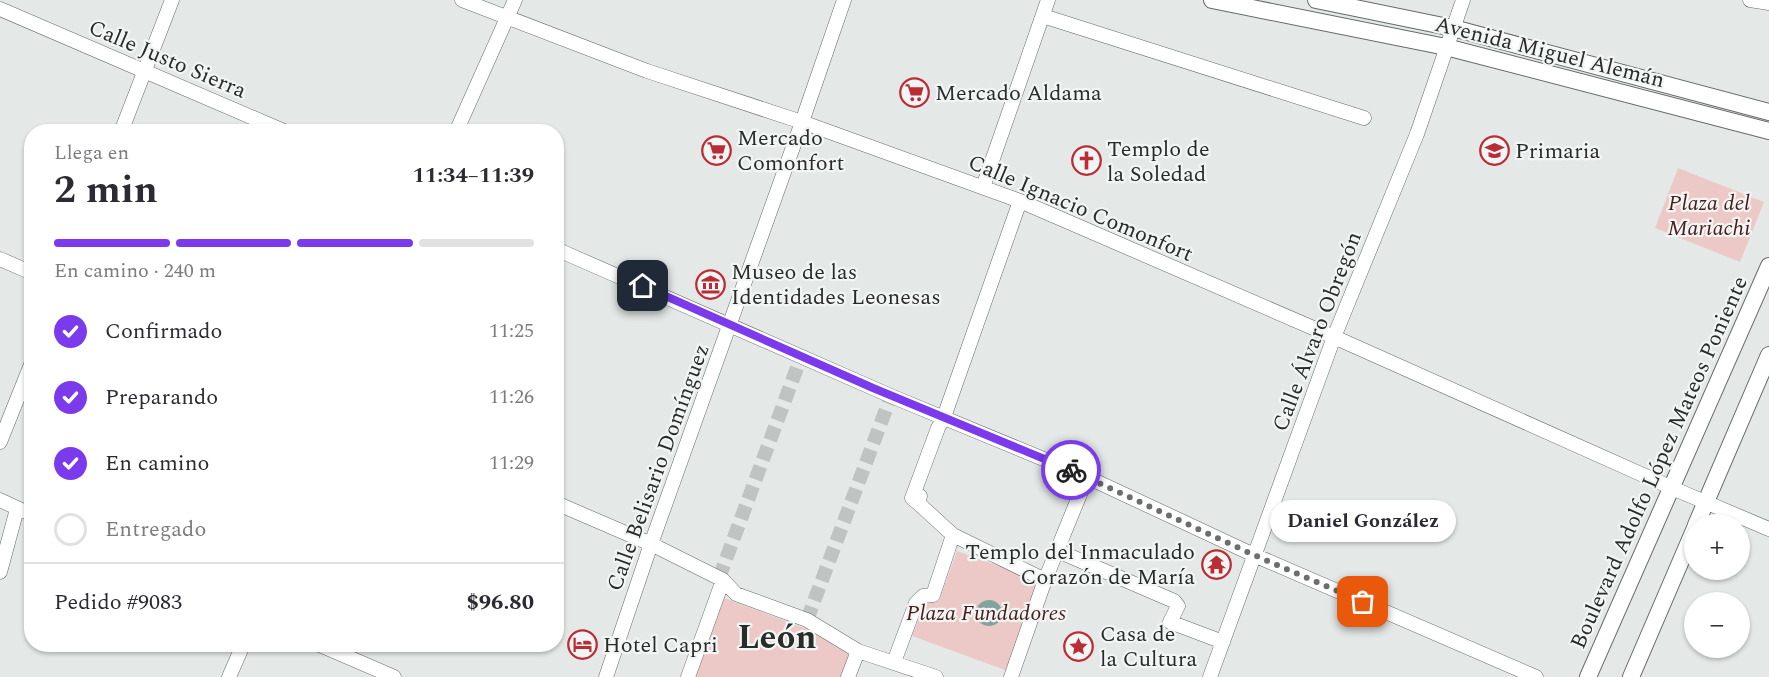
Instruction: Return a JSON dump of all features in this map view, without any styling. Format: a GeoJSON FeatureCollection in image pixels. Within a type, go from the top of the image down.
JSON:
{"type":"FeatureCollection","features":[{"type":"Feature","properties":{"kind":"main road","name":"Avenida Miguel Alemán"},"geometry":{"type":"LineString","coordinates":[[1212,0],[1446,46],[1769,131]]}},
{"type":"Feature","properties":{"kind":"main road","name":"Avenida Miguel Alemán"},"geometry":{"type":"LineString","coordinates":[[1316,0],[1453,28],[1769,112]]}},
{"type":"Feature","properties":{"kind":"main road","name":"Boulevard Adolfo López Mateos Poniente"},"geometry":{"type":"LineString","coordinates":[[1588,677],[1769,266]]}},
{"type":"Feature","properties":{"kind":"main road"},"geometry":{"type":"LineString","coordinates":[[1701,514],[1769,355]]}},
{"type":"Feature","properties":{"kind":"main road"},"geometry":{"type":"LineString","coordinates":[[1631,677],[1684,554]]}},
{"type":"Feature","properties":{"kind":"street"},"geometry":{"type":"LineString","coordinates":[[124,124],[172,0]]}},
{"type":"Feature","properties":{"kind":"street","name":"Calle Ignacio Comonfort"},"geometry":{"type":"LineString","coordinates":[[462,0],[647,71],[802,122],[1020,201],[1769,529]]}},
{"type":"Feature","properties":{"kind":"street"},"geometry":{"type":"LineString","coordinates":[[460,124],[515,0]]}},
{"type":"Feature","properties":{"kind":"street","name":"Calle Belisario Domínguez"},"geometry":{"type":"LineString","coordinates":[[606,677],[844,0]]}},
{"type":"Feature","properties":{"kind":"street"},"geometry":{"type":"LineString","coordinates":[[983,187],[1048,0]]}},
{"type":"Feature","properties":{"kind":"street","name":"Calle Álvaro Obregón"},"geometry":{"type":"LineString","coordinates":[[1210,677],[1334,337],[1417,134],[1463,0]]}},
{"type":"Feature","properties":{"kind":"street"},"geometry":{"type":"LineString","coordinates":[[1750,0],[1769,3]]}},
{"type":"Feature","properties":{"kind":"street","name":"Calle Justo Sierra"},"geometry":{"type":"LineString","coordinates":[[0,9],[268,124]]}},
{"type":"Feature","properties":{"kind":"street"},"geometry":{"type":"LineString","coordinates":[[1043,16],[1364,118]]}},
{"type":"Feature","properties":{"kind":"street"},"geometry":{"type":"LineString","coordinates":[[1020,201],[944,417],[912,498],[953,535],[1045,580]]}},
{"type":"Feature","properties":{"kind":"street"},"geometry":{"type":"LineString","coordinates":[[564,252],[730,324],[811,362],[1087,477],[1254,555],[1536,677]]}},
{"type":"Feature","properties":{"kind":"street"},"geometry":{"type":"LineString","coordinates":[[0,259],[24,270]]}},
{"type":"Feature","properties":{"kind":"street"},"geometry":{"type":"LineString","coordinates":[[0,442],[24,382]]}},
{"type":"Feature","properties":{"kind":"street"},"geometry":{"type":"LineString","coordinates":[[918,503],[942,431],[944,417]]}},
{"type":"Feature","properties":{"kind":"street"},"geometry":{"type":"LineString","coordinates":[[1011,677],[1045,580],[1087,477]]}},
{"type":"Feature","properties":{"kind":"street"},"geometry":{"type":"LineString","coordinates":[[0,500],[24,512]]}},
{"type":"Feature","properties":{"kind":"street"},"geometry":{"type":"LineString","coordinates":[[564,506],[651,544],[723,580],[736,594],[807,620],[858,651],[928,676]]}},
{"type":"Feature","properties":{"kind":"street"},"geometry":{"type":"LineString","coordinates":[[0,572],[17,509]]}},
{"type":"Feature","properties":{"kind":"street"},"geometry":{"type":"LineString","coordinates":[[894,662],[916,603],[924,597],[933,595],[953,535]]}},
{"type":"Feature","properties":{"kind":"street"},"geometry":{"type":"LineString","coordinates":[[1058,551],[1174,602],[1178,606],[1170,622],[1223,642]]}},
{"type":"Feature","properties":{"kind":"street"},"geometry":{"type":"LineString","coordinates":[[688,677],[723,580]]}},
{"type":"Feature","properties":{"kind":"street"},"geometry":{"type":"LineString","coordinates":[[848,677],[858,651]]}},
{"type":"Feature","properties":{"kind":"street"},"geometry":{"type":"LineString","coordinates":[[229,677],[240,652]]}},
{"type":"Feature","properties":{"kind":"street"},"geometry":{"type":"LineString","coordinates":[[337,652],[394,677]]}},
{"type":"Feature","properties":{"kind":"green space","name":"Plaza del Mariachi"},"geometry":{"type":"Polygon","coordinates":[[[1678,168],[1764,202],[1740,262],[1655,228],[1678,168]]]}},
{"type":"Feature","properties":{"kind":"green space","name":"Plaza Fundadores"},"geometry":{"type":"Polygon","coordinates":[[[957,551],[1048,584],[1016,674],[912,636],[927,597],[939,601],[957,551]]]}},
{"type":"Feature","properties":{"kind":"green space"},"geometry":{"type":"Polygon","coordinates":[[[724,598],[852,646],[841,677],[694,677],[724,598]]]}},
{"type":"Feature","properties":{"kind":"shaded area"},"geometry":{"type":"Polygon","coordinates":[[[989,600],[998,604],[1002,613],[998,622],[989,626],[980,622],[976,613],[980,604],[989,600]]]}},
{"type":"Feature","properties":{"kind":"tunnel"},"geometry":{"type":"LineString","coordinates":[[719,578],[801,357]]}},
{"type":"Feature","properties":{"kind":"tunnel"},"geometry":{"type":"LineString","coordinates":[[807,620],[891,396]]}},
{"type":"Feature","properties":{"kind":"way so far"},"geometry":{"type":"LineString","coordinates":[[1071,470],[1254,555],[1363,602]]}},
{"type":"Feature","properties":{"kind":"place","name":"Mercado Aldama"},"geometry":{"type":"Point","coordinates":[914,92]}},
{"type":"Feature","properties":{"kind":"place","name":"Mercado Comonfort"},"geometry":{"type":"Point","coordinates":[716,150]}},
{"type":"Feature","properties":{"kind":"place","name":"Primaria"},"geometry":{"type":"Point","coordinates":[1494,150]}},
{"type":"Feature","properties":{"kind":"place","name":"Templo de la Soledad"},"geometry":{"type":"Point","coordinates":[1086,161]}},
{"type":"Feature","properties":{"kind":"place","name":"Museo de las Identidades Leonesas"},"geometry":{"type":"Point","coordinates":[710,284]}},
{"type":"Feature","properties":{"kind":"place","name":"Templo del Inmaculado Corazón de María"},"geometry":{"type":"Point","coordinates":[1216,564]}},
{"type":"Feature","properties":{"kind":"place","name":"Daniel González"},"geometry":{"type":"Point","coordinates":[1363,602]}},
{"type":"Feature","properties":{"kind":"place","name":"Hotel Capri"},"geometry":{"type":"Point","coordinates":[582,644]}},
{"type":"Feature","properties":{"kind":"place","name":"Casa de la Cultura"},"geometry":{"type":"Point","coordinates":[1079,646]}},
{"type":"Feature","properties":{"kind":"district","name":"León"},"geometry":{"type":"Point","coordinates":[777,636]}},
{"type":"Feature","properties":{"kind":"route"},"geometry":{"type":"LineString","coordinates":[[643,286],[873,388],[1071,470]]}}]}
